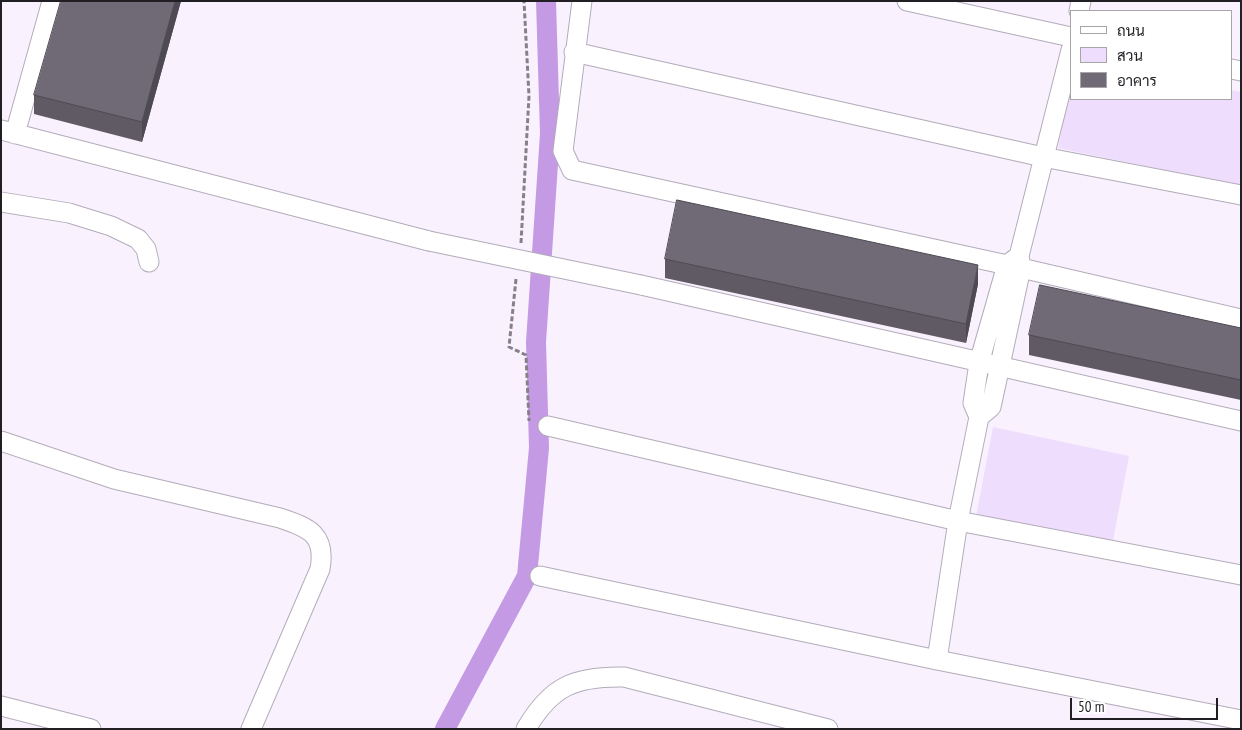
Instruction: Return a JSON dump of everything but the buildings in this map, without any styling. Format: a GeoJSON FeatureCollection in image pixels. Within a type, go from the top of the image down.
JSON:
{"type":"FeatureCollection","features":[{"type":"Feature","properties":{"kind":"street"},"geometry":{"type":"LineString","coordinates":[[52,1],[8,132],[429,241],[641,285],[1241,421]]}},
{"type":"Feature","properties":{"kind":"street"},"geometry":{"type":"LineString","coordinates":[[582,1],[574,52],[563,152],[572,170],[1016,263],[1241,319]]}},
{"type":"Feature","properties":{"kind":"street"},"geometry":{"type":"LineString","coordinates":[[907,1],[1070,37]]}},
{"type":"Feature","properties":{"kind":"street"},"geometry":{"type":"LineString","coordinates":[[574,52],[1043,156],[1241,195]]}},
{"type":"Feature","properties":{"kind":"street"},"geometry":{"type":"LineString","coordinates":[[979,417],[991,407],[1001,368],[1016,263],[1070,54]]}},
{"type":"Feature","properties":{"kind":"street"},"geometry":{"type":"LineString","coordinates":[[1,202],[69,213],[111,226],[138,239],[146,249],[149,262]]}},
{"type":"Feature","properties":{"kind":"street"},"geometry":{"type":"LineString","coordinates":[[937,660],[958,521],[979,417],[973,403],[979,363],[1016,263]]}},
{"type":"Feature","properties":{"kind":"street"},"geometry":{"type":"LineString","coordinates":[[539,428],[958,521],[1241,575]]}},
{"type":"Feature","properties":{"kind":"street"},"geometry":{"type":"LineString","coordinates":[[1,441],[114,479],[280,518],[298,524],[319,541],[323,551],[320,569],[251,729]]}},
{"type":"Feature","properties":{"kind":"street"},"geometry":{"type":"LineString","coordinates":[[540,576],[937,660],[1241,720]]}},
{"type":"Feature","properties":{"kind":"street"},"geometry":{"type":"LineString","coordinates":[[526,729],[546,700],[568,684],[596,676],[624,677],[828,729]]}},
{"type":"Feature","properties":{"kind":"street"},"geometry":{"type":"LineString","coordinates":[[1,706],[91,729]]}},
{"type":"Feature","properties":{"kind":"path"},"geometry":{"type":"LineString","coordinates":[[521,244],[529,96],[524,1]]}},
{"type":"Feature","properties":{"kind":"path"},"geometry":{"type":"LineString","coordinates":[[517,271],[509,347],[526,355],[539,428]]}},
{"type":"Feature","properties":{"kind":"green space"},"geometry":{"type":"Polygon","coordinates":[[[1070,90],[1070,100],[1232,100],[1232,90],[1241,92],[1241,186],[1058,148],[1070,90]]]}},
{"type":"Feature","properties":{"kind":"green space"},"geometry":{"type":"Polygon","coordinates":[[[993,427],[1129,456],[1111,551],[975,522],[993,427]]]}},
{"type":"Feature","properties":{"kind":"waterway"},"geometry":{"type":"LineString","coordinates":[[445,729],[527,576],[539,448],[536,342],[550,134],[546,1]]}}]}
